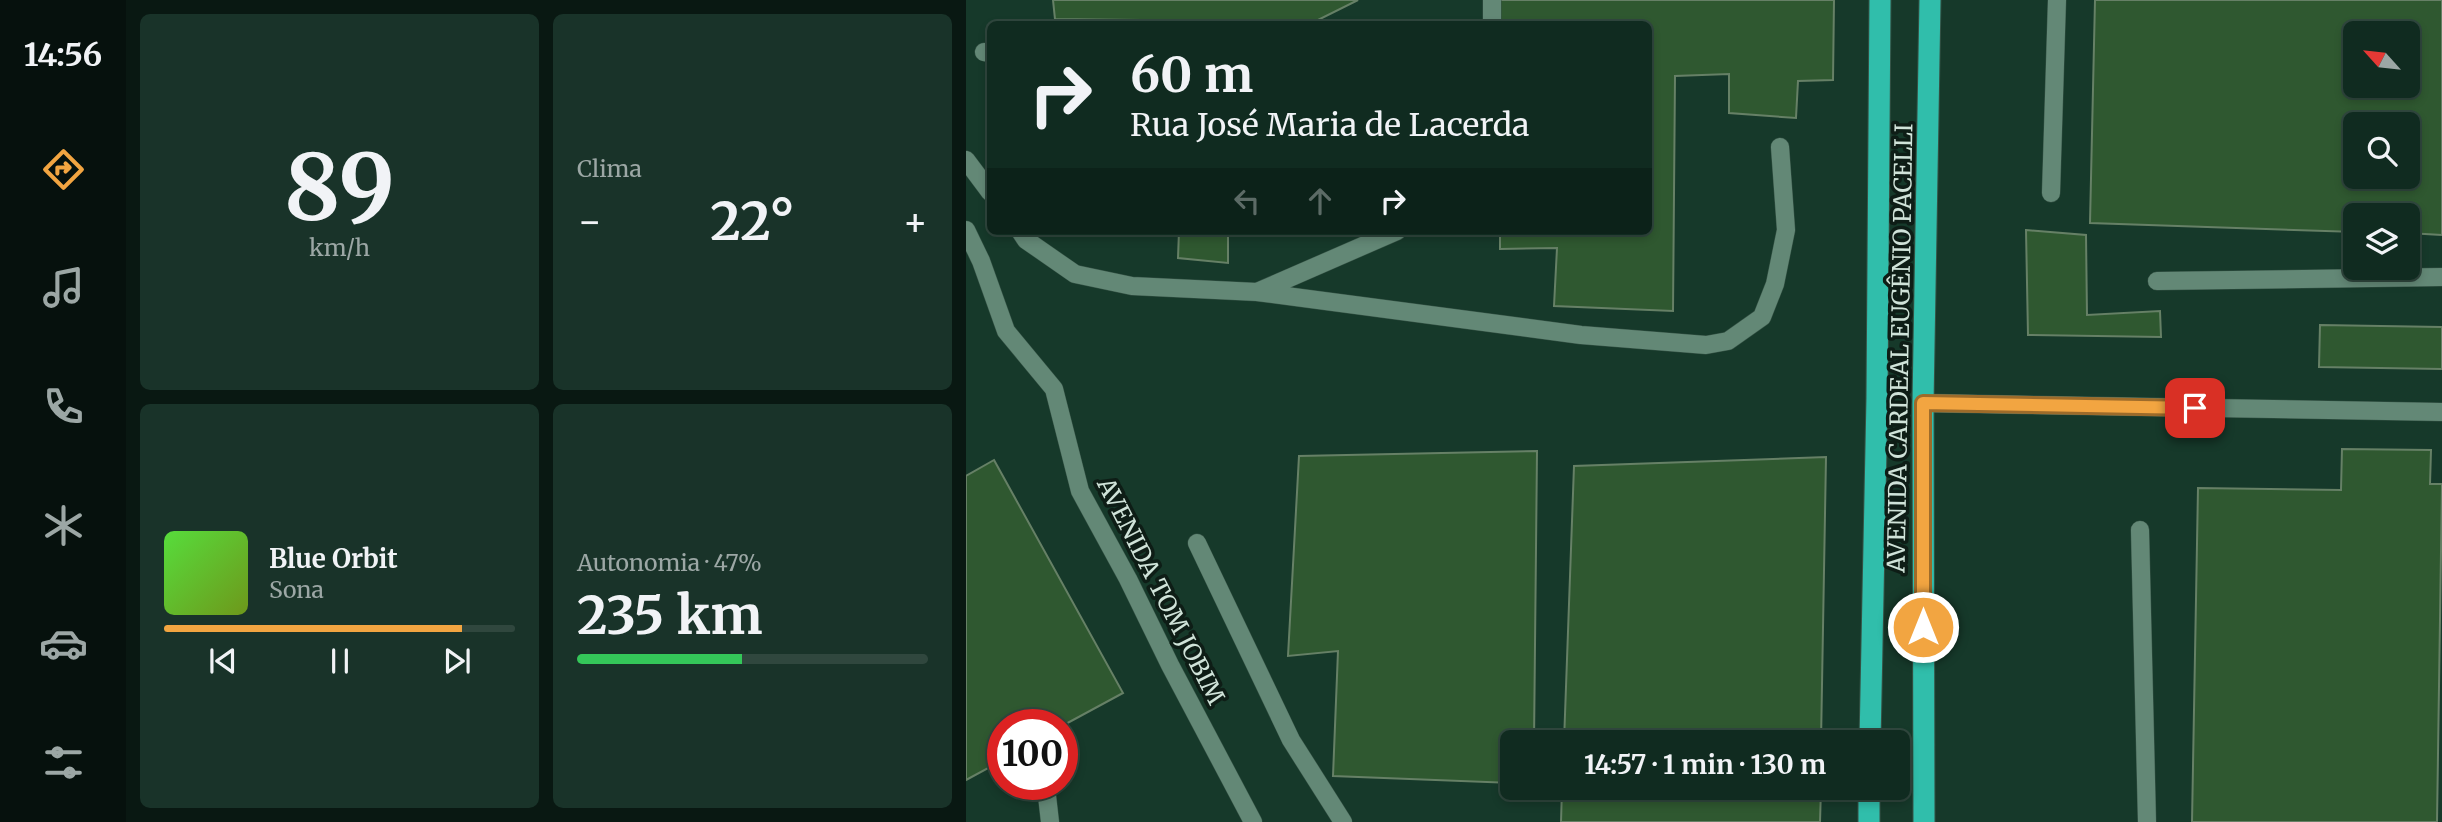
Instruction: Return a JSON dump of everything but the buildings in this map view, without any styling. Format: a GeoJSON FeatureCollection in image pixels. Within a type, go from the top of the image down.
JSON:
{"type":"FeatureCollection","features":[{"type":"Feature","properties":{"kind":"highway"},"geometry":{"type":"LineString","coordinates":[[1870,730],[1877,398],[1880,0]]}},
{"type":"Feature","properties":{"kind":"highway","name":"AVENIDA CARDEAL EUGÊNIO PACELLI"},"geometry":{"type":"LineString","coordinates":[[1924,822],[1923,403],[1930,0]]}},
{"type":"Feature","properties":{"kind":"highway"},"geometry":{"type":"LineString","coordinates":[[1869,822],[1870,800]]}},
{"type":"Feature","properties":{"kind":"street"},"geometry":{"type":"LineString","coordinates":[[1492,0],[1492,21]]}},
{"type":"Feature","properties":{"kind":"street"},"geometry":{"type":"LineString","coordinates":[[2052,193],[2057,0]]}},
{"type":"Feature","properties":{"kind":"street"},"geometry":{"type":"LineString","coordinates":[[1023,235],[1075,274],[1132,286],[1257,292],[1581,335],[1706,345],[1728,341],[1762,317],[1775,284],[1786,230],[1780,147]]}},
{"type":"Feature","properties":{"kind":"street"},"geometry":{"type":"LineString","coordinates":[[966,160],[987,188]]}},
{"type":"Feature","properties":{"kind":"street","name":"AVENIDA TOM JOBIM"},"geometry":{"type":"LineString","coordinates":[[966,230],[981,261],[1006,331],[1054,389],[1080,491],[1253,822]]}},
{"type":"Feature","properties":{"kind":"street"},"geometry":{"type":"LineString","coordinates":[[1257,292],[1388,235]]}},
{"type":"Feature","properties":{"kind":"street"},"geometry":{"type":"LineString","coordinates":[[2157,281],[2442,277]]}},
{"type":"Feature","properties":{"kind":"street"},"geometry":{"type":"LineString","coordinates":[[1923,403],[2442,412]]}},
{"type":"Feature","properties":{"kind":"street"},"geometry":{"type":"LineString","coordinates":[[2140,530],[2147,822]]}},
{"type":"Feature","properties":{"kind":"street"},"geometry":{"type":"LineString","coordinates":[[1197,543],[1291,740],[1343,822]]}},
{"type":"Feature","properties":{"kind":"street"},"geometry":{"type":"LineString","coordinates":[[1047,800],[1050,822]]}},
{"type":"Feature","properties":{"kind":"route"},"geometry":{"type":"LineString","coordinates":[[1923,627],[1923,403],[2195,408]]}}]}
